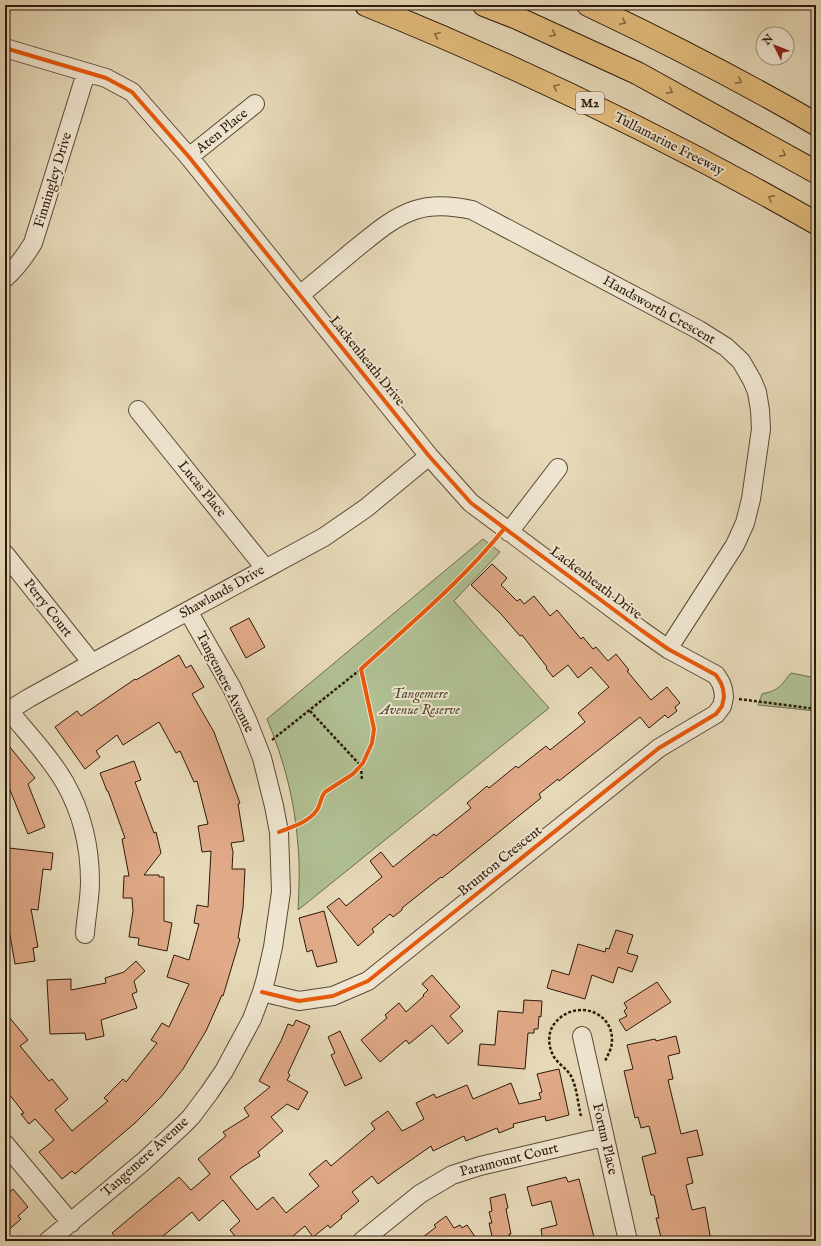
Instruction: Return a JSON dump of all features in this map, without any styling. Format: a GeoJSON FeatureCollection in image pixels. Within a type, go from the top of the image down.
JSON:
{"type":"FeatureCollection","features":[{"type":"Feature","properties":{"kind":"highway","name":"Tullamarine Freeway"},"geometry":{"type":"LineString","coordinates":[[366,5],[507,64],[586,101],[677,146],[816,223]]}},
{"type":"Feature","properties":{"kind":"highway"},"geometry":{"type":"LineString","coordinates":[[484,5],[517,18],[637,73],[816,172]]}},
{"type":"Feature","properties":{"kind":"highway"},"geometry":{"type":"LineString","coordinates":[[588,5],[649,34],[772,98],[816,124]]}},
{"type":"Feature","properties":{"kind":"street","name":"Lackenheath Drive"},"geometry":{"type":"LineString","coordinates":[[5,48],[106,78],[132,92],[189,157],[429,456],[471,503],[668,649],[716,675],[721,683],[724,693]]}},
{"type":"Feature","properties":{"kind":"street","name":"Finningley Drive"},"geometry":{"type":"LineString","coordinates":[[5,278],[14,271],[25,257],[33,243],[86,73]]}},
{"type":"Feature","properties":{"kind":"street","name":"Aten Place"},"geometry":{"type":"LineString","coordinates":[[189,157],[255,104]]}},
{"type":"Feature","properties":{"kind":"street","name":"Handsworth Crescent"},"geometry":{"type":"LineString","coordinates":[[300,295],[382,228],[399,217],[416,210],[432,207],[458,207],[472,210],[699,330],[726,347],[741,361],[757,392],[761,429],[751,499],[745,523],[735,545],[668,649]]}},
{"type":"Feature","properties":{"kind":"street","name":"Lucas Place"},"geometry":{"type":"LineString","coordinates":[[138,410],[265,568]]}},
{"type":"Feature","properties":{"kind":"street","name":"Shawlands Drive"},"geometry":{"type":"LineString","coordinates":[[7,712],[92,662],[188,612],[265,568],[324,537],[366,508],[429,456]]}},
{"type":"Feature","properties":{"kind":"street"},"geometry":{"type":"LineString","coordinates":[[509,532],[558,468]]}},
{"type":"Feature","properties":{"kind":"street","name":"Perry Court"},"geometry":{"type":"LineString","coordinates":[[5,554],[92,662]]}},
{"type":"Feature","properties":{"kind":"street","name":"Tangemere Avenue"},"geometry":{"type":"LineString","coordinates":[[48,1241],[155,1152],[191,1117],[210,1093],[224,1072],[252,1019],[262,992],[273,947],[281,892],[278,832],[274,806],[262,758],[248,722],[232,688],[188,612]]}},
{"type":"Feature","properties":{"kind":"street","name":"Brunton Crescent"},"geometry":{"type":"LineString","coordinates":[[262,992],[299,1001],[333,996],[368,981],[659,748],[716,714],[722,706],[724,693]]}},
{"type":"Feature","properties":{"kind":"street"},"geometry":{"type":"LineString","coordinates":[[7,712],[48,757],[65,782],[78,810],[86,836],[90,883],[85,934]]}},
{"type":"Feature","properties":{"kind":"street","name":"Forum Place"},"geometry":{"type":"LineString","coordinates":[[582,1036],[628,1241]]}},
{"type":"Feature","properties":{"kind":"street","name":"Paramount Court"},"geometry":{"type":"LineString","coordinates":[[362,1241],[420,1194],[452,1175],[480,1166],[604,1137]]}},
{"type":"Feature","properties":{"kind":"street"},"geometry":{"type":"LineString","coordinates":[[5,1144],[70,1223]]}},
{"type":"Feature","properties":{"kind":"path"},"geometry":{"type":"LineString","coordinates":[[272,741],[366,664]]}},
{"type":"Feature","properties":{"kind":"path"},"geometry":{"type":"LineString","coordinates":[[361,669],[362,675]]}},
{"type":"Feature","properties":{"kind":"path"},"geometry":{"type":"LineString","coordinates":[[724,693],[816,709]]}},
{"type":"Feature","properties":{"kind":"path"},"geometry":{"type":"LineString","coordinates":[[310,711],[362,764],[362,781]]}},
{"type":"Feature","properties":{"kind":"path"},"geometry":{"type":"LineString","coordinates":[[357,770],[362,764]]}},
{"type":"Feature","properties":{"kind":"green space","name":"Tangemere Avenue Reserve"},"geometry":{"type":"Polygon","coordinates":[[[483,539],[500,552],[454,601],[549,708],[298,910],[299,862],[297,829],[288,781],[279,750],[267,719],[483,539]]]}},
{"type":"Feature","properties":{"kind":"green space"},"geometry":{"type":"Polygon","coordinates":[[[791,673],[816,678],[816,711],[758,705],[762,694],[776,689],[791,673]]]}},
{"type":"Feature","properties":{"kind":"building"},"geometry":{"type":"Polygon","coordinates":[[[492,564],[507,578],[501,585],[517,601],[520,599],[524,604],[534,596],[550,616],[557,610],[581,639],[583,637],[593,649],[596,647],[608,661],[616,654],[629,670],[627,671],[651,700],[667,687],[680,703],[675,707],[677,711],[668,718],[665,715],[649,728],[640,717],[559,781],[558,779],[539,794],[541,798],[442,878],[441,877],[402,908],[402,910],[393,917],[390,914],[372,929],[374,932],[358,946],[327,907],[339,898],[346,906],[382,877],[370,861],[381,852],[393,867],[434,834],[436,836],[471,808],[467,803],[487,786],[489,788],[516,766],[518,768],[546,746],[550,750],[585,722],[578,713],[609,687],[591,667],[578,678],[568,665],[553,677],[522,635],[520,636],[501,614],[471,585],[492,564]]]}},
{"type":"Feature","properties":{"kind":"building"},"geometry":{"type":"Polygon","coordinates":[[[249,618],[265,647],[246,658],[230,628],[249,618]]]}},
{"type":"Feature","properties":{"kind":"building"},"geometry":{"type":"Polygon","coordinates":[[[179,655],[186,668],[191,665],[204,687],[192,694],[214,732],[240,803],[238,804],[244,841],[231,843],[233,852],[232,869],[245,869],[243,908],[238,938],[240,939],[223,996],[222,995],[206,1031],[183,1069],[161,1097],[135,1123],[75,1174],[72,1171],[62,1179],[39,1152],[54,1140],[35,1119],[29,1124],[21,1114],[24,1113],[5,1089],[5,1012],[28,1040],[20,1046],[49,1081],[52,1079],[68,1099],[55,1110],[72,1131],[108,1101],[104,1098],[123,1079],[126,1082],[157,1043],[151,1040],[162,1023],[169,1027],[189,984],[167,977],[174,955],[189,960],[199,924],[194,923],[197,905],[208,907],[211,851],[202,852],[198,826],[208,824],[197,781],[194,782],[180,751],[176,753],[159,722],[123,745],[117,735],[96,751],[100,757],[85,769],[55,727],[77,711],[81,716],[135,679],[136,680],[179,655]]]}},
{"type":"Feature","properties":{"kind":"building"},"geometry":{"type":"Polygon","coordinates":[[[5,741],[35,778],[28,784],[45,827],[28,834],[5,778],[5,741]]]}},
{"type":"Feature","properties":{"kind":"building"},"geometry":{"type":"Polygon","coordinates":[[[134,761],[141,780],[135,782],[154,833],[156,832],[161,853],[144,875],[159,875],[159,877],[164,877],[164,921],[172,923],[167,951],[138,945],[139,938],[129,937],[133,911],[132,898],[123,898],[124,876],[129,876],[122,839],[125,838],[100,773],[134,761]]]}},
{"type":"Feature","properties":{"kind":"building"},"geometry":{"type":"Polygon","coordinates":[[[9,848],[53,853],[51,870],[43,869],[38,910],[31,909],[38,947],[33,948],[35,961],[15,964],[5,907],[5,877],[9,848]]]}},
{"type":"Feature","properties":{"kind":"building"},"geometry":{"type":"Polygon","coordinates":[[[324,911],[337,962],[317,967],[312,950],[307,952],[299,918],[324,911]]]}},
{"type":"Feature","properties":{"kind":"building"},"geometry":{"type":"Polygon","coordinates":[[[616,930],[633,935],[627,953],[638,956],[632,972],[618,967],[613,983],[592,975],[585,999],[547,988],[552,970],[569,975],[578,944],[605,952],[606,948],[609,949],[616,930]]]}},
{"type":"Feature","properties":{"kind":"building"},"geometry":{"type":"Polygon","coordinates":[[[136,961],[145,971],[134,981],[137,992],[132,994],[137,1008],[101,1020],[104,1036],[86,1040],[85,1033],[50,1034],[47,980],[71,979],[71,990],[106,983],[105,978],[124,972],[136,961]]]}},
{"type":"Feature","properties":{"kind":"building"},"geometry":{"type":"Polygon","coordinates":[[[432,975],[460,1007],[450,1016],[463,1031],[448,1044],[432,1025],[409,1044],[406,1040],[380,1062],[361,1040],[387,1018],[385,1015],[399,1003],[406,1012],[424,996],[423,995],[428,990],[422,984],[432,975]]]}},
{"type":"Feature","properties":{"kind":"building"},"geometry":{"type":"Polygon","coordinates":[[[657,982],[671,1002],[626,1031],[619,1020],[627,1016],[624,1011],[627,1008],[624,1003],[657,982]]]}},
{"type":"Feature","properties":{"kind":"building"},"geometry":{"type":"Polygon","coordinates":[[[524,1000],[542,1001],[541,1017],[539,1016],[538,1029],[534,1029],[534,1033],[528,1033],[525,1069],[478,1065],[480,1044],[495,1045],[498,1011],[523,1013],[524,1000]]]}},
{"type":"Feature","properties":{"kind":"building"},"geometry":{"type":"Polygon","coordinates":[[[296,1020],[310,1026],[288,1073],[290,1075],[287,1080],[308,1092],[298,1110],[287,1104],[271,1117],[283,1131],[258,1152],[260,1156],[230,1177],[257,1210],[273,1197],[286,1213],[319,1186],[309,1174],[326,1160],[331,1166],[375,1129],[371,1123],[388,1111],[402,1131],[424,1119],[416,1103],[434,1094],[436,1098],[467,1085],[473,1099],[511,1083],[519,1104],[541,1099],[539,1093],[542,1092],[537,1074],[559,1069],[569,1115],[546,1121],[545,1116],[513,1124],[514,1127],[499,1133],[497,1128],[466,1141],[464,1136],[433,1151],[431,1146],[378,1184],[372,1176],[352,1192],[359,1201],[341,1216],[342,1218],[330,1228],[328,1225],[313,1237],[305,1226],[287,1241],[239,1241],[230,1230],[240,1221],[223,1200],[199,1221],[192,1212],[157,1241],[119,1241],[112,1233],[179,1177],[191,1190],[210,1174],[198,1159],[226,1136],[223,1132],[249,1116],[244,1108],[270,1087],[259,1081],[281,1041],[288,1024],[293,1026],[296,1020]]]}},
{"type":"Feature","properties":{"kind":"building"},"geometry":{"type":"Polygon","coordinates":[[[340,1031],[362,1078],[345,1086],[331,1055],[335,1053],[328,1037],[340,1031]]]}},
{"type":"Feature","properties":{"kind":"building"},"geometry":{"type":"Polygon","coordinates":[[[676,1036],[680,1053],[668,1056],[673,1079],[668,1080],[681,1134],[697,1130],[703,1155],[687,1158],[693,1183],[686,1185],[692,1210],[705,1207],[711,1241],[662,1241],[656,1218],[659,1218],[654,1195],[651,1195],[642,1157],[656,1153],[649,1126],[641,1128],[638,1117],[635,1118],[624,1071],[633,1069],[627,1045],[655,1039],[656,1041],[676,1036]]]}},
{"type":"Feature","properties":{"kind":"building"},"geometry":{"type":"Polygon","coordinates":[[[566,1177],[568,1182],[579,1179],[595,1241],[543,1241],[541,1229],[557,1225],[551,1201],[532,1206],[527,1187],[566,1177]]]}},
{"type":"Feature","properties":{"kind":"building"},"geometry":{"type":"Polygon","coordinates":[[[13,1189],[28,1207],[18,1216],[21,1219],[5,1233],[5,1196],[13,1189]]]}},
{"type":"Feature","properties":{"kind":"building"},"geometry":{"type":"Polygon","coordinates":[[[505,1194],[508,1208],[506,1209],[511,1241],[493,1241],[489,1223],[492,1223],[489,1212],[492,1211],[490,1198],[505,1194]]]}},
{"type":"Feature","properties":{"kind":"building"},"geometry":{"type":"Polygon","coordinates":[[[446,1216],[454,1228],[460,1225],[462,1228],[467,1225],[478,1241],[418,1241],[436,1227],[434,1225],[446,1216]]]}},
{"type":"Feature","properties":{"kind":"cycle path"},"geometry":{"type":"LineString","coordinates":[[5,48],[106,78],[132,92],[189,157],[429,456],[471,503],[668,649],[716,675],[723,689],[724,697],[722,706],[716,714],[659,748],[368,981],[333,996],[299,1001],[262,992]]}},
{"type":"Feature","properties":{"kind":"cycle path"},"geometry":{"type":"LineString","coordinates":[[279,832],[300,824],[310,818],[317,810],[325,792],[353,774],[363,763],[372,743],[374,729],[361,669],[417,619],[453,584],[504,529]]}}]}
